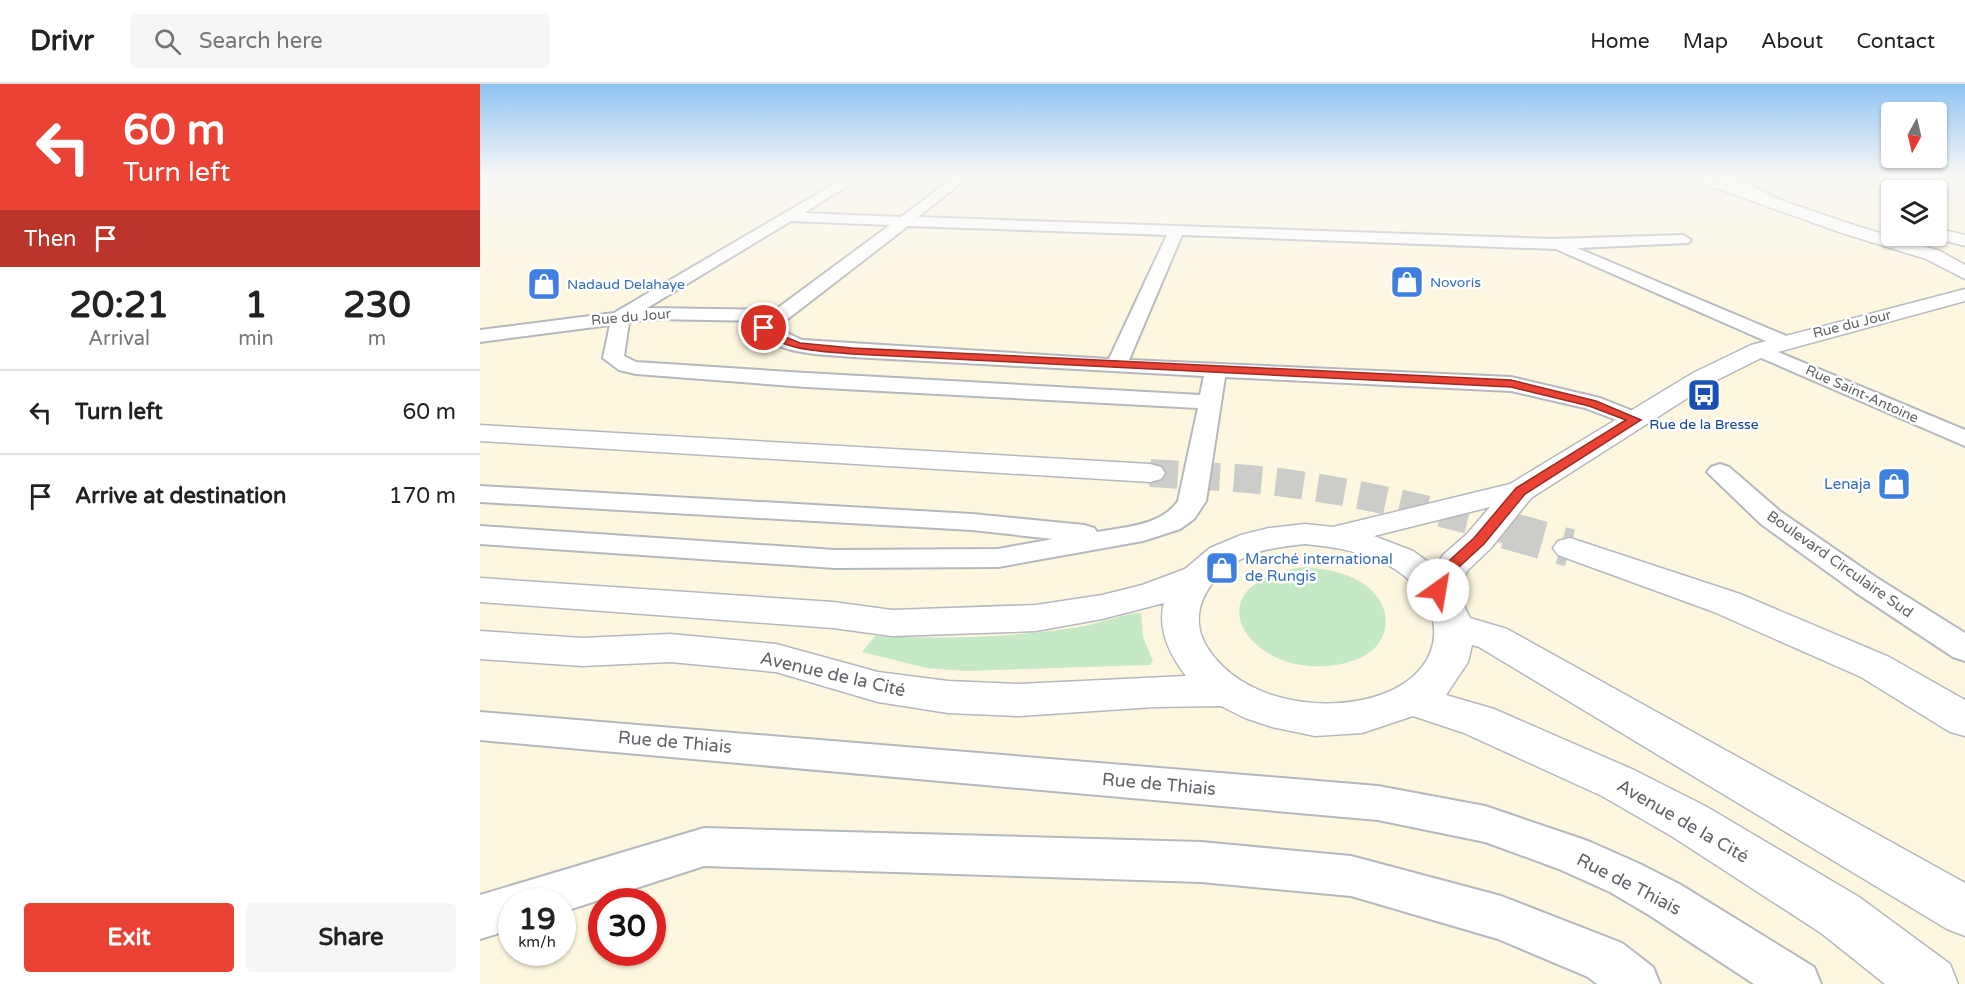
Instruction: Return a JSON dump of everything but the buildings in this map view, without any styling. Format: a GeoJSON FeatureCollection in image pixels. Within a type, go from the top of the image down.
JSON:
{"type":"FeatureCollection","features":[{"type":"Feature","properties":{"kind":"street"},"geometry":{"type":"LineString","coordinates":[[1829,219],[1851,230],[1964,267]]}},
{"type":"Feature","properties":{"kind":"street"},"geometry":{"type":"LineString","coordinates":[[1947,236],[1965,241]]}},
{"type":"Feature","properties":{"kind":"street","name":"Rue du Jour"},"geometry":{"type":"LineString","coordinates":[[1520,491],[1702,378],[1751,353],[1784,342],[1965,295]]}},
{"type":"Feature","properties":{"kind":"street"},"geometry":{"type":"LineString","coordinates":[[480,433],[1150,473]]}},
{"type":"Feature","properties":{"kind":"street"},"geometry":{"type":"LineString","coordinates":[[1339,537],[1383,523],[1520,491]]}},
{"type":"Feature","properties":{"kind":"street"},"geometry":{"type":"LineString","coordinates":[[1520,491],[1479,541],[1455,563],[1446,608],[1452,654],[1438,679],[1412,700],[1370,716],[1320,720],[1271,711],[1228,691],[1203,670],[1187,647],[1180,623],[1184,599],[1195,578],[1215,560],[1241,545],[1272,537],[1305,534],[1339,537],[1378,547],[1412,565],[1446,608],[1493,638],[1965,911]]}},
{"type":"Feature","properties":{"kind":"street"},"geometry":{"type":"LineString","coordinates":[[1570,548],[1728,603],[1875,667],[1965,720]]}},
{"type":"Feature","properties":{"kind":"street"},"geometry":{"type":"LineString","coordinates":[[480,590],[904,622],[1036,618],[1102,607],[1151,595],[1195,578]]}},
{"type":"Feature","properties":{"kind":"street","name":"Avenue de la Cité"},"geometry":{"type":"LineString","coordinates":[[480,645],[582,652],[670,648],[776,658],[878,687],[948,697],[1019,700],[1155,692],[1228,691]]}},
{"type":"Feature","properties":{"kind":"street","name":"Avenue de la Cité"},"geometry":{"type":"LineString","coordinates":[[1412,700],[1489,726],[1628,788],[1690,822],[1840,915],[1930,984]]}},
{"type":"Feature","properties":{"kind":"lane"},"geometry":{"type":"LineString","coordinates":[[785,219],[621,316],[613,358],[636,368],[806,380],[1210,402]]}},
{"type":"Feature","properties":{"kind":"lane"},"geometry":{"type":"LineString","coordinates":[[867,219],[1553,244],[1683,240]]}},
{"type":"Feature","properties":{"kind":"lane"},"geometry":{"type":"LineString","coordinates":[[906,220],[764,328],[775,336],[798,346],[852,351],[1511,384],[1592,403],[1635,420]]}},
{"type":"Feature","properties":{"kind":"lane"},"geometry":{"type":"LineString","coordinates":[[1116,366],[1177,229]]}},
{"type":"Feature","properties":{"kind":"lane"},"geometry":{"type":"LineString","coordinates":[[1553,244],[1784,342]]}},
{"type":"Feature","properties":{"kind":"lane","name":"Rue du Jour"},"geometry":{"type":"LineString","coordinates":[[480,336],[621,316],[681,312],[782,316]]}},
{"type":"Feature","properties":{"kind":"lane","name":"Rue Saint-Antoine"},"geometry":{"type":"LineString","coordinates":[[1751,353],[1965,439]]}},
{"type":"Feature","properties":{"kind":"lane"},"geometry":{"type":"LineString","coordinates":[[480,535],[835,559],[998,558],[1122,538],[1170,523],[1184,513],[1192,501],[1216,369]]}},
{"type":"Feature","properties":{"kind":"lane","name":"Boulevard Circulaire Sud"},"geometry":{"type":"LineString","coordinates":[[1720,472],[1771,518],[1866,585],[1965,649]]}},
{"type":"Feature","properties":{"kind":"lane"},"geometry":{"type":"LineString","coordinates":[[480,494],[972,522],[1122,538]]}},
{"type":"Feature","properties":{"kind":"lane","name":"Rue de Thiais"},"geometry":{"type":"LineString","coordinates":[[480,726],[1389,805],[1485,824],[1573,855],[1625,878],[1665,900],[1797,984]]}},
{"type":"Feature","properties":{"kind":"lane"},"geometry":{"type":"LineString","coordinates":[[574,888],[704,847],[1201,862],[1352,876],[1467,908],[1501,918],[1605,960],[1636,984]]}},
{"type":"Feature","properties":{"kind":"lane"},"geometry":{"type":"LineString","coordinates":[[480,917],[498,911]]}},
{"type":"Feature","properties":{"kind":"shaded area","name":"Marché international de Rungis"},"geometry":{"type":"Polygon","coordinates":[[[480,219],[1881,219],[1881,246],[1947,246],[1947,219],[1965,219],[1965,984],[480,984],[480,219]]]}},
{"type":"Feature","properties":{"kind":"green space"},"geometry":{"type":"Polygon","coordinates":[[[1305,567],[1347,575],[1369,588],[1378,598],[1386,618],[1385,629],[1381,639],[1366,655],[1355,660],[1320,666],[1289,662],[1263,650],[1246,633],[1239,613],[1245,593],[1266,577],[1305,567]]]}},
{"type":"Feature","properties":{"kind":"green space"},"geometry":{"type":"Polygon","coordinates":[[[1141,613],[1143,637],[1153,661],[1150,665],[966,671],[926,668],[862,652],[875,636],[951,637],[1053,631],[1085,626],[1141,613]]]}},
{"type":"Feature","properties":{"kind":"tunnel"},"geometry":{"type":"LineString","coordinates":[[1150,473],[1246,479],[1308,486],[1395,502],[1511,531]]}},
{"type":"Feature","properties":{"kind":"tunnel"},"geometry":{"type":"LineString","coordinates":[[1506,530],[1570,548]]}},
{"type":"Feature","properties":{"kind":"place","name":"Novoris"},"geometry":{"type":"Point","coordinates":[1407,282]}},
{"type":"Feature","properties":{"kind":"place","name":"Nadaud Delahaye"},"geometry":{"type":"Point","coordinates":[544,284]}},
{"type":"Feature","properties":{"kind":"place","name":"Rue de la Bresse"},"geometry":{"type":"Point","coordinates":[1704,395]}},
{"type":"Feature","properties":{"kind":"place","name":"Lenaja"},"geometry":{"type":"Point","coordinates":[1894,484]}},
{"type":"Feature","properties":{"kind":"place","name":"Marché international de Rungis"},"geometry":{"type":"Point","coordinates":[1222,568]}},
{"type":"Feature","properties":{"kind":"route"},"geometry":{"type":"LineString","coordinates":[[764,328],[775,336],[798,346],[852,351],[1511,384],[1592,403],[1635,420],[1520,491],[1479,541],[1455,563],[1438,590]]}}]}
